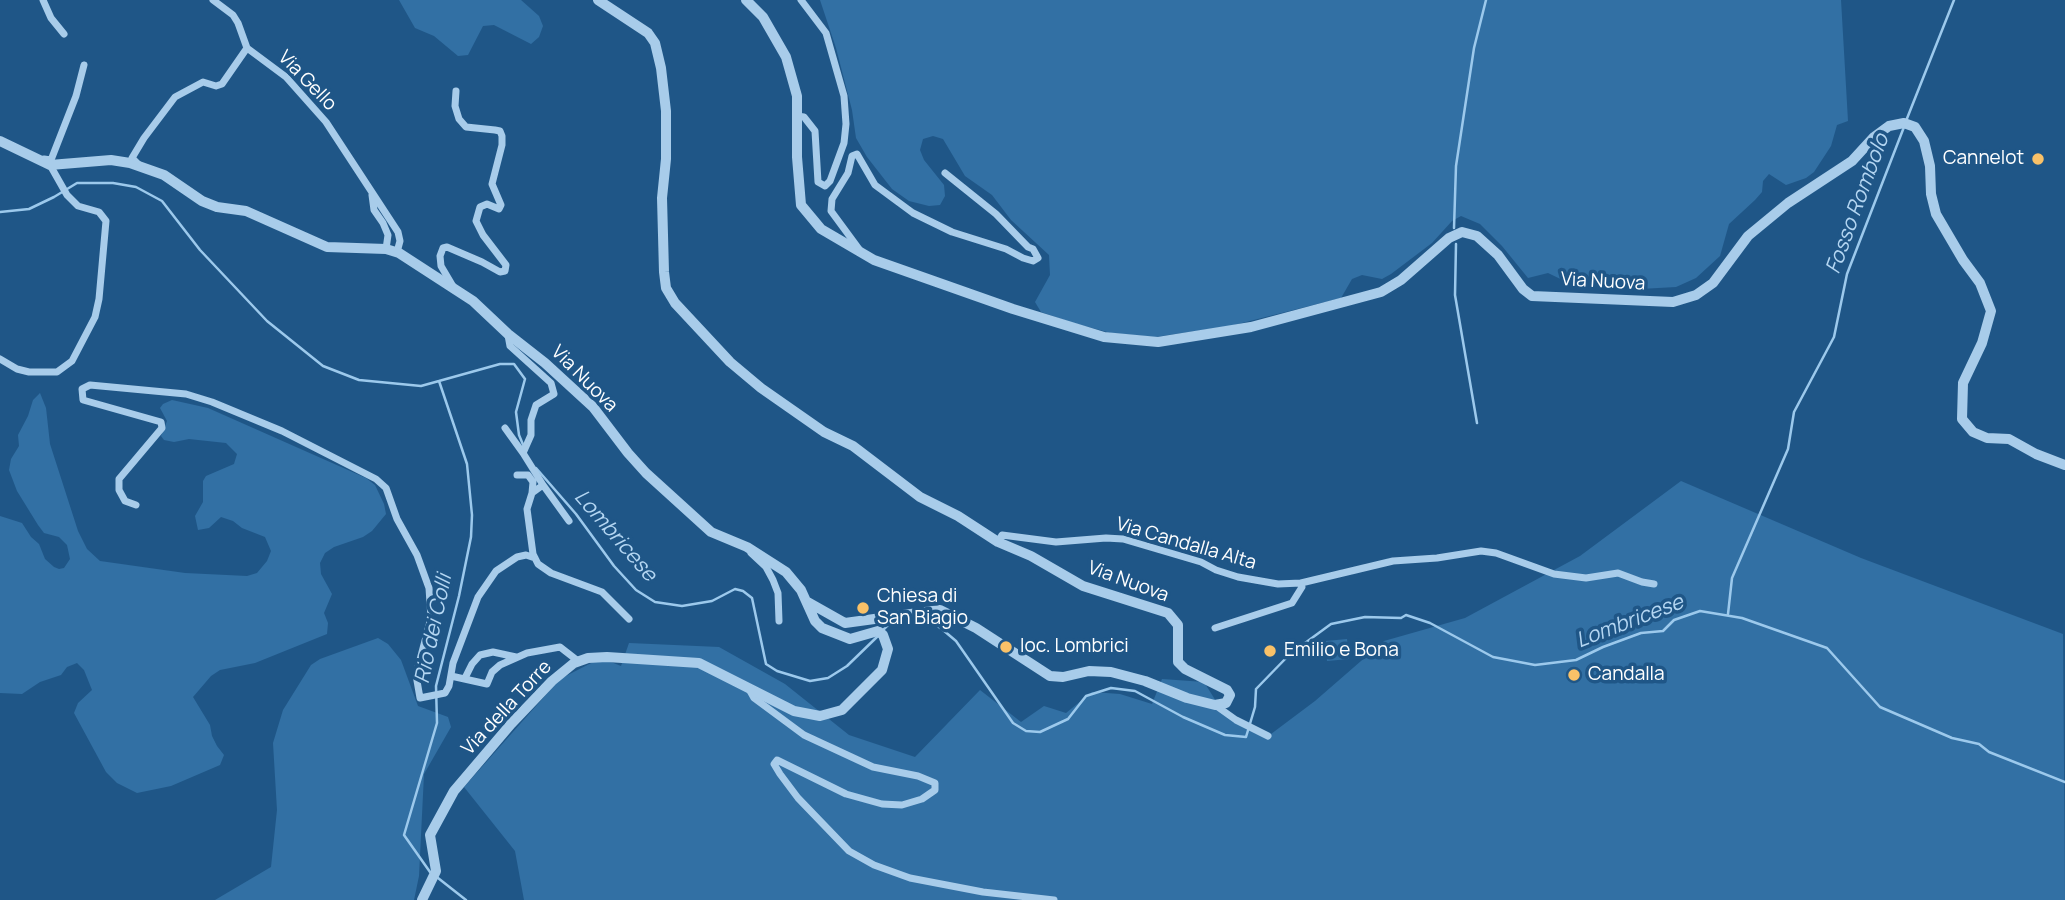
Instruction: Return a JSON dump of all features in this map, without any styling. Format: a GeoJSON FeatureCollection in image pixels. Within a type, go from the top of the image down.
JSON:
{"type":"FeatureCollection","features":[{"type":"Feature","properties":{"kind":"street"},"geometry":{"type":"LineString","coordinates":[[43,0],[51,18],[64,34]]}},
{"type":"Feature","properties":{"kind":"street","name":"Via Gello"},"geometry":{"type":"LineString","coordinates":[[213,0],[239,23],[247,48],[293,84],[326,122],[372,194],[374,210],[388,235],[391,251]]}},
{"type":"Feature","properties":{"kind":"street","name":"Via Nuova"},"geometry":{"type":"LineString","coordinates":[[391,251],[473,301],[508,334],[545,362],[593,407],[637,463],[711,532],[747,547],[786,572],[801,590],[806,601],[845,623],[940,610],[976,628],[1050,676],[1111,671],[1187,698],[1215,705],[1226,703],[1230,695],[1227,690],[1185,669],[1178,662],[1178,625],[1168,613],[1083,586],[1031,556],[998,542],[958,516],[920,497],[853,446],[824,432],[789,409],[730,362],[675,303],[666,288],[664,272],[662,198],[666,159],[666,111],[662,68],[655,43],[648,33],[598,0]]}},
{"type":"Feature","properties":{"kind":"street","name":"Via Nuova"},"geometry":{"type":"LineString","coordinates":[[746,0],[763,17],[786,57],[797,96],[801,205],[821,229],[867,257],[939,284],[1104,337],[1158,342],[1251,327],[1381,292],[1401,280],[1449,238],[1462,232],[1477,236],[1498,255],[1523,289],[1532,296],[1673,302],[1696,295],[1713,283],[1748,236],[1788,203],[1852,161],[1874,137],[1889,126],[1904,124],[1915,127],[1924,141],[1936,214],[1980,283],[1991,311],[1982,343],[1963,383],[1962,419],[1973,432],[1987,438],[2009,439],[2036,454],[2065,465]]}},
{"type":"Feature","properties":{"kind":"street"},"geometry":{"type":"LineString","coordinates":[[797,116],[804,117],[815,131],[818,182],[825,186],[830,181],[844,143],[844,96],[826,33],[801,0]]}},
{"type":"Feature","properties":{"kind":"street"},"geometry":{"type":"LineString","coordinates":[[139,166],[132,158],[175,97],[203,82],[222,85],[247,48]]}},
{"type":"Feature","properties":{"kind":"street"},"geometry":{"type":"LineString","coordinates":[[37,159],[51,160],[76,96],[84,65]]}},
{"type":"Feature","properties":{"kind":"street"},"geometry":{"type":"LineString","coordinates":[[455,289],[441,266],[443,248],[447,247],[500,272],[505,271],[506,265],[483,235],[476,221],[480,207],[486,204],[499,209],[492,184],[502,136],[500,131],[466,127],[459,119],[454,101],[456,91]]}},
{"type":"Feature","properties":{"kind":"street"},"geometry":{"type":"LineString","coordinates":[[0,141],[50,165],[111,160],[139,166],[164,175],[202,201],[217,207],[246,211],[327,247],[391,251]]}},
{"type":"Feature","properties":{"kind":"street"},"geometry":{"type":"LineString","coordinates":[[867,257],[847,235],[831,211],[832,199],[848,173],[852,156],[856,153],[875,185],[913,213],[952,232],[1006,249],[1023,258],[1033,261],[1038,258],[1034,249],[1028,247],[996,214],[945,173]]}},
{"type":"Feature","properties":{"kind":"street"},"geometry":{"type":"LineString","coordinates":[[0,359],[17,369],[29,372],[57,372],[72,361],[95,317],[106,221],[99,212],[78,206],[65,191],[50,165]]}},
{"type":"Feature","properties":{"kind":"street"},"geometry":{"type":"LineString","coordinates":[[508,334],[510,346],[551,383],[554,394],[536,405],[531,419],[531,435],[523,453]]}},
{"type":"Feature","properties":{"kind":"street"},"geometry":{"type":"LineString","coordinates":[[136,505],[125,501],[118,490],[119,480],[125,469],[162,428],[161,422],[90,404],[81,396],[82,389],[90,385],[186,394],[212,402],[282,430],[367,472],[386,488],[397,519],[417,555],[429,588],[431,618],[416,675],[420,698],[445,693],[453,663],[484,587],[496,571],[517,557],[526,555],[535,558],[551,573],[602,592],[629,619]]}},
{"type":"Feature","properties":{"kind":"street"},"geometry":{"type":"LineString","coordinates":[[505,428],[569,521]]}},
{"type":"Feature","properties":{"kind":"street"},"geometry":{"type":"LineString","coordinates":[[517,475],[528,475],[533,482],[527,519],[535,558]]}},
{"type":"Feature","properties":{"kind":"street"},"geometry":{"type":"LineString","coordinates":[[532,493],[543,485]]}},
{"type":"Feature","properties":{"kind":"street","name":"Via Candalla Alta"},"geometry":{"type":"LineString","coordinates":[[998,542],[1002,536],[1056,542],[1105,538],[1123,540],[1200,562],[1238,577],[1278,584],[1301,583],[1394,561],[1481,551],[1554,574],[1586,578],[1618,573],[1654,584]]}},
{"type":"Feature","properties":{"kind":"street"},"geometry":{"type":"LineString","coordinates":[[747,547],[766,567],[773,580],[778,593],[779,621]]}},
{"type":"Feature","properties":{"kind":"street"},"geometry":{"type":"LineString","coordinates":[[1215,628],[1292,603],[1302,587],[1301,583]]}},
{"type":"Feature","properties":{"kind":"street","name":"Via della Torre"},"geometry":{"type":"LineString","coordinates":[[422,898],[436,871],[430,835],[454,791],[552,681],[578,661],[607,657],[699,663],[794,711],[820,716],[842,710],[882,670],[887,657],[886,642],[878,631],[850,639],[830,633],[815,621],[806,601]]}},
{"type":"Feature","properties":{"kind":"street"},"geometry":{"type":"LineString","coordinates":[[451,676],[487,684],[492,673],[516,657],[560,647],[578,661]]}},
{"type":"Feature","properties":{"kind":"street"},"geometry":{"type":"LineString","coordinates":[[465,678],[480,655],[493,652],[516,657]]}},
{"type":"Feature","properties":{"kind":"street"},"geometry":{"type":"LineString","coordinates":[[749,689],[754,698],[804,736],[873,767],[918,776],[935,783],[935,790],[922,799],[902,805],[882,804],[846,794],[777,760],[774,764],[798,798],[849,852],[874,866],[910,878],[983,892],[1054,900]]}},
{"type":"Feature","properties":{"kind":"street"},"geometry":{"type":"LineString","coordinates":[[1215,705],[1236,720],[1268,736]]}},
{"type":"Feature","properties":{"kind":"shaded area"},"geometry":{"type":"Polygon","coordinates":[[[399,0],[521,0],[539,16],[543,26],[539,37],[531,44],[494,25],[483,26],[468,55],[458,56],[434,36],[415,28],[399,0]]]}},
{"type":"Feature","properties":{"kind":"shaded area"},"geometry":{"type":"Polygon","coordinates":[[[820,0],[1841,0],[1848,121],[1837,125],[1831,146],[1814,172],[1806,178],[1786,185],[1769,174],[1763,181],[1762,192],[1729,224],[1720,256],[1696,278],[1676,287],[1640,289],[1575,286],[1548,273],[1528,278],[1480,224],[1461,216],[1452,221],[1432,243],[1391,274],[1382,279],[1362,275],[1352,279],[1341,298],[1230,326],[1155,337],[1111,333],[1041,312],[1035,302],[1050,275],[1049,255],[1011,220],[992,195],[965,176],[943,139],[933,136],[923,139],[920,150],[924,160],[944,185],[945,196],[940,205],[929,206],[909,201],[892,189],[856,138],[852,110],[836,48],[820,0]]]}},
{"type":"Feature","properties":{"kind":"shaded area"},"geometry":{"type":"Polygon","coordinates":[[[40,393],[46,408],[50,444],[78,531],[87,549],[100,561],[185,573],[247,576],[257,573],[267,561],[271,551],[265,537],[242,528],[233,521],[221,517],[209,528],[198,530],[195,516],[203,502],[203,481],[206,476],[234,464],[237,454],[226,443],[189,439],[174,442],[164,440],[161,436],[167,421],[160,408],[172,400],[208,408],[366,478],[375,485],[384,504],[386,514],[372,531],[334,547],[325,553],[320,563],[321,574],[332,594],[324,613],[328,623],[327,634],[255,663],[220,670],[211,676],[193,697],[224,755],[220,765],[171,786],[137,793],[117,783],[106,772],[74,713],[78,703],[92,690],[84,670],[77,663],[67,667],[61,675],[40,682],[22,694],[0,693],[0,516],[22,523],[39,544],[45,559],[54,567],[64,568],[70,559],[67,545],[59,537],[44,533],[38,525],[17,491],[9,470],[11,459],[19,446],[18,435],[33,400],[40,393]]]}},
{"type":"Feature","properties":{"kind":"shaded area"},"geometry":{"type":"Polygon","coordinates":[[[1681,481],[1861,558],[2063,634],[2065,900],[524,900],[515,851],[464,787],[560,679],[601,658],[621,666],[629,643],[719,647],[785,684],[849,735],[915,757],[980,690],[1021,722],[1044,706],[1066,713],[1092,692],[1120,694],[1152,704],[1162,679],[1204,682],[1224,714],[1271,734],[1315,701],[1384,641],[1465,618],[1580,556],[1681,481]]]}},
{"type":"Feature","properties":{"kind":"shaded area"},"geometry":{"type":"Polygon","coordinates":[[[378,638],[388,644],[401,660],[418,706],[448,717],[451,727],[424,774],[419,876],[414,900],[215,900],[271,867],[277,810],[273,743],[283,710],[311,665],[320,659],[378,638]]]}},
{"type":"Feature","properties":{"kind":"shaded area"},"geometry":{"type":"Polygon","coordinates":[[[1347,639],[1349,659],[1327,661],[1326,641],[1347,639]]]}},
{"type":"Feature","properties":{"kind":"waterway"},"geometry":{"type":"LineString","coordinates":[[1454,228],[1456,166],[1474,48],[1486,0]]}},
{"type":"Feature","properties":{"kind":"waterway","name":"Fosso Rombolo"},"geometry":{"type":"LineString","coordinates":[[1906,121],[1954,0]]}},
{"type":"Feature","properties":{"kind":"waterway","name":"Fosso Rombolo"},"geometry":{"type":"LineString","coordinates":[[1728,614],[1732,578],[1788,449],[1794,412],[1834,337],[1847,274],[1904,127]]}},
{"type":"Feature","properties":{"kind":"waterway","name":"Lombricese"},"geometry":{"type":"LineString","coordinates":[[0,212],[29,209],[77,183],[113,183],[136,187],[162,201],[200,250],[267,321],[323,366],[359,380],[421,386],[500,364],[514,364],[525,379],[516,412],[519,435],[524,447]]}},
{"type":"Feature","properties":{"kind":"waterway"},"geometry":{"type":"LineString","coordinates":[[1456,244],[1455,295],[1477,423]]}},
{"type":"Feature","properties":{"kind":"waterway","name":"Rio dei Colli"},"geometry":{"type":"LineString","coordinates":[[430,872],[404,835],[437,723],[436,686],[459,596],[471,537],[472,515],[467,464],[439,381]]}},
{"type":"Feature","properties":{"kind":"waterway","name":"Lombricese"},"geometry":{"type":"LineString","coordinates":[[536,468],[576,514],[614,566],[636,590],[655,602],[682,606],[712,601],[735,589],[752,598],[766,664],[777,671],[810,681],[828,678],[847,666],[879,635]]}},
{"type":"Feature","properties":{"kind":"waterway","name":"Lombricese"},"geometry":{"type":"LineString","coordinates":[[883,630],[889,624],[925,617],[956,641],[1013,723],[1026,731],[1040,732],[1068,719],[1086,696],[1111,688],[1135,691],[1183,717],[1225,735],[1246,737],[1255,707],[1256,689],[1290,654],[1331,624],[1365,617],[1401,618],[1406,615],[1430,623],[1493,657],[1535,665],[1576,660],[1641,633],[1663,631],[1674,620],[1700,611],[1742,618],[1827,648],[1880,707],[1952,738],[1979,744],[1989,752],[2065,782]]}},
{"type":"Feature","properties":{"kind":"waterway","name":"Rio dei Colli"},"geometry":{"type":"LineString","coordinates":[[438,878],[466,900]]}},
{"type":"Feature","properties":{"kind":"place","name":"Cannelot"},"geometry":{"type":"Point","coordinates":[2038,159]}},
{"type":"Feature","properties":{"kind":"place","name":"Chiesa di San Biagio"},"geometry":{"type":"Point","coordinates":[863,608]}},
{"type":"Feature","properties":{"kind":"place","name":"Ioc. Lombrici"},"geometry":{"type":"Point","coordinates":[1006,647]}},
{"type":"Feature","properties":{"kind":"place","name":"Emilio e Bona"},"geometry":{"type":"Point","coordinates":[1270,651]}},
{"type":"Feature","properties":{"kind":"place","name":"Candalla"},"geometry":{"type":"Point","coordinates":[1574,675]}}]}
